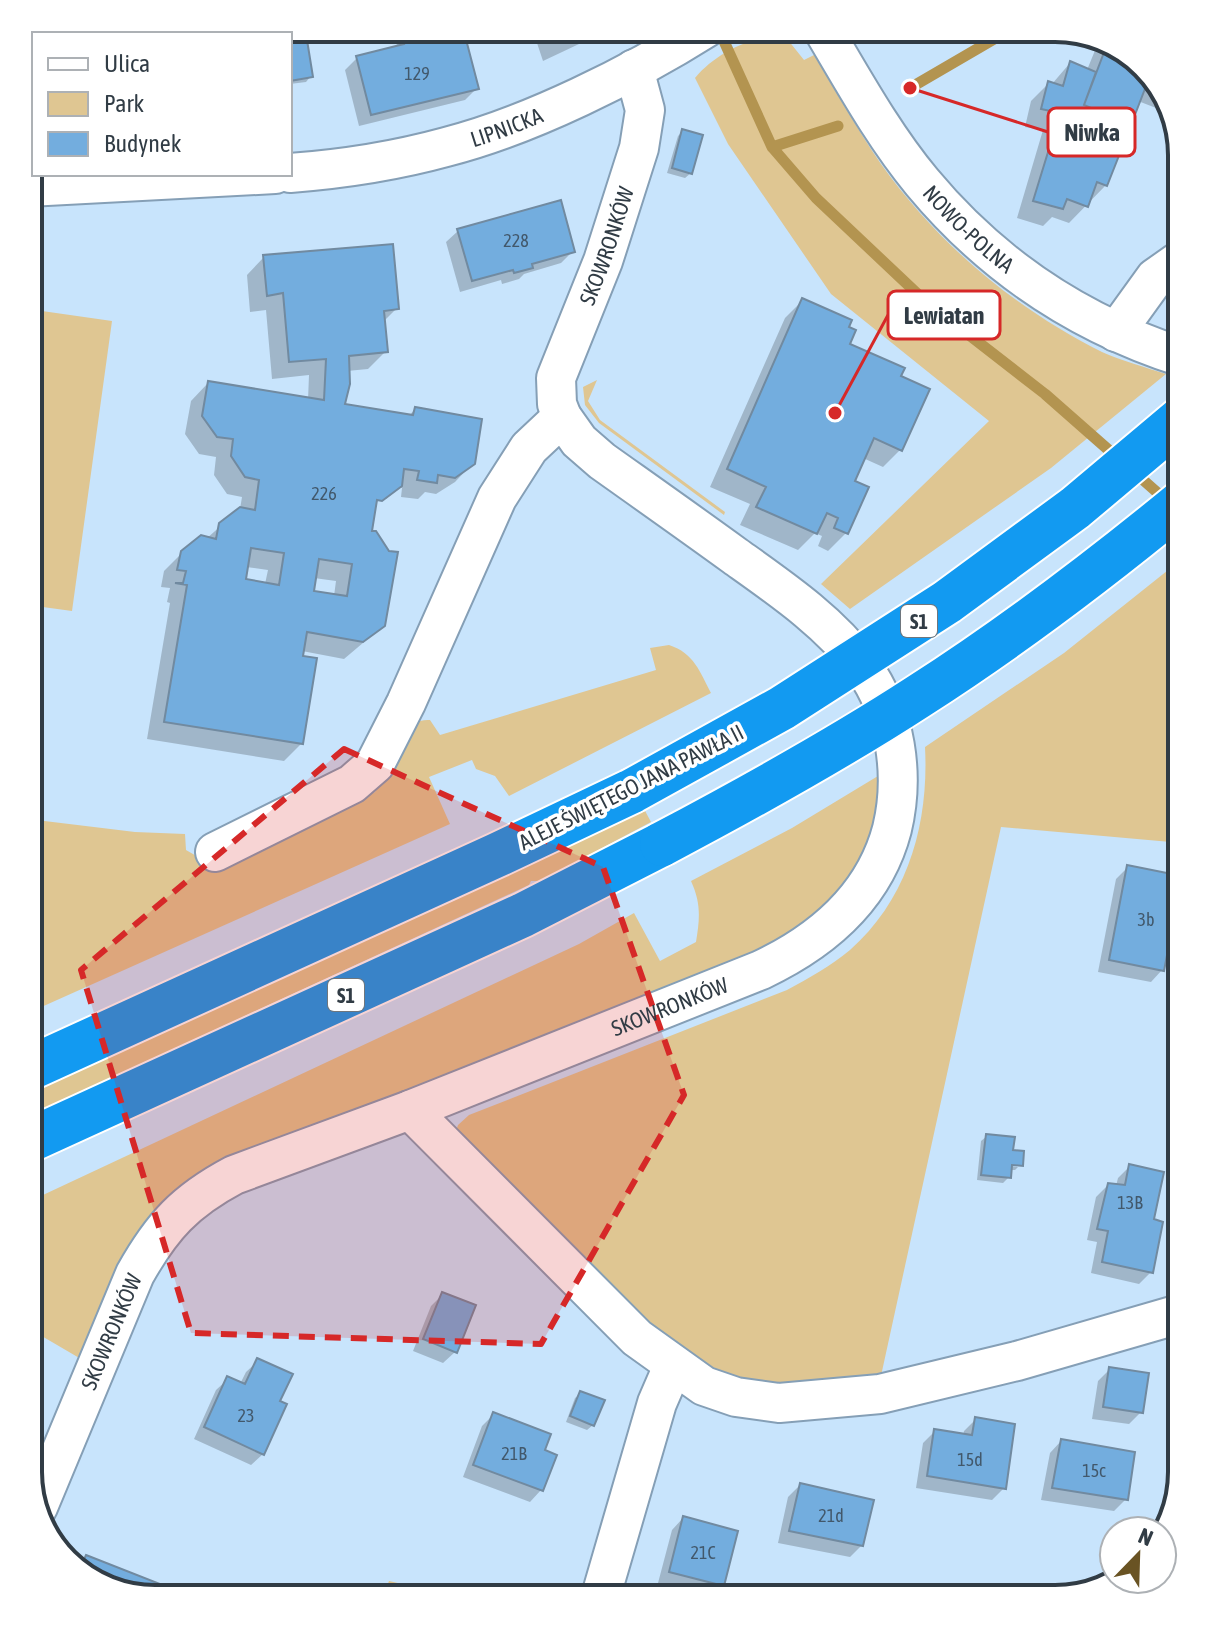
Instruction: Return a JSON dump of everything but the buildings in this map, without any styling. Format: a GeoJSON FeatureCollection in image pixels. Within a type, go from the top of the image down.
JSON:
{"type":"FeatureCollection","features":[{"type":"Feature","properties":{"kind":"highway","name":"ALEJE ŚWIĘTEGO JANA PAWŁA II"},"geometry":{"type":"LineString","coordinates":[[42,1063],[632,791],[782,708],[921,619],[1075,508],[1168,430]]}},
{"type":"Feature","properties":{"kind":"highway","name":"S1"},"geometry":{"type":"LineString","coordinates":[[42,1135],[523,915],[741,801],[918,697],[1117,555],[1168,513]]}},
{"type":"Feature","properties":{"kind":"street","name":"LIPNICKA"},"geometry":{"type":"LineString","coordinates":[[292,173],[340,169],[449,147],[566,102],[682,42]]}},
{"type":"Feature","properties":{"kind":"street","name":"NOWO-POLNA"},"geometry":{"type":"LineString","coordinates":[[830,42],[874,114],[920,180],[956,220],[1007,267],[1038,289],[1116,332],[1168,352]]}},
{"type":"Feature","properties":{"kind":"street","name":"SKOWRONKÓW"},"geometry":{"type":"LineString","coordinates":[[44,1493],[135,1274],[168,1222],[184,1207],[234,1175],[410,1110],[792,956],[842,917],[875,873],[887,847],[897,802],[897,753],[886,711],[864,668],[822,623],[781,589],[602,461],[579,441],[562,417],[555,391],[559,365],[603,261],[639,148],[645,110],[634,69]]}},
{"type":"Feature","properties":{"kind":"street"},"geometry":{"type":"LineString","coordinates":[[42,186],[237,176]]}},
{"type":"Feature","properties":{"kind":"street"},"geometry":{"type":"LineString","coordinates":[[1116,332],[1155,278],[1168,269]]}},
{"type":"Feature","properties":{"kind":"street"},"geometry":{"type":"LineString","coordinates":[[215,852],[352,784],[375,764],[406,703],[497,498],[529,448],[562,417]]}},
{"type":"Feature","properties":{"kind":"street"},"geometry":{"type":"LineString","coordinates":[[410,1110],[637,1338],[704,1386],[736,1397],[779,1403],[880,1394],[1017,1361],[1168,1317]]}},
{"type":"Feature","properties":{"kind":"street"},"geometry":{"type":"LineString","coordinates":[[604,1585],[657,1403],[673,1366]]}},
{"type":"Feature","properties":{"kind":"highlighted area"},"geometry":{"type":"Polygon","coordinates":[[[344,749],[603,867],[684,1095],[541,1344],[191,1333],[81,970],[344,749]]]}},
{"type":"Feature","properties":{"kind":"green space"},"geometry":{"type":"Polygon","coordinates":[[[750,42],[790,42],[804,60],[814,55],[872,151],[903,193],[980,272],[1070,335],[1102,352],[1166,374],[1051,468],[850,609],[821,584],[989,421],[831,294],[728,144],[695,78],[712,62],[750,42]]]}},
{"type":"Feature","properties":{"kind":"green space"},"geometry":{"type":"Polygon","coordinates":[[[42,311],[112,321],[72,611],[42,607],[42,311]]]}},
{"type":"Feature","properties":{"kind":"green space"},"geometry":{"type":"Polygon","coordinates":[[[597,380],[588,401],[600,420],[725,512],[724,515],[599,423],[585,405],[583,387],[597,380]]]}},
{"type":"Feature","properties":{"kind":"green space"},"geometry":{"type":"Polygon","coordinates":[[[1168,570],[1168,842],[1001,827],[879,1385],[801,1392],[693,1369],[454,1137],[458,1125],[469,1115],[787,990],[843,956],[870,929],[901,883],[919,830],[925,747],[1064,653],[1168,570]]]}},
{"type":"Feature","properties":{"kind":"green space"},"geometry":{"type":"Polygon","coordinates":[[[669,645],[685,653],[711,693],[509,796],[495,776],[476,769],[472,760],[429,777],[450,824],[42,1007],[42,821],[135,832],[185,834],[186,850],[212,865],[375,792],[394,746],[401,735],[418,721],[430,720],[440,735],[656,670],[650,648],[669,645]]]}},
{"type":"Feature","properties":{"kind":"green space"},"geometry":{"type":"Polygon","coordinates":[[[878,776],[875,812],[859,861],[840,890],[801,931],[758,953],[405,1095],[224,1159],[178,1187],[150,1216],[125,1253],[81,1359],[42,1336],[42,1195],[579,944],[634,913],[660,961],[696,942],[699,911],[691,881],[792,828],[878,776]]]}},
{"type":"Feature","properties":{"kind":"green space"},"geometry":{"type":"Polygon","coordinates":[[[643,807],[651,822],[540,881],[531,881],[529,885],[42,1110],[42,1087],[457,899],[643,807]]]}},
{"type":"Feature","properties":{"kind":"waterway"},"geometry":{"type":"LineString","coordinates":[[724,42],[772,147],[838,126]]}},
{"type":"Feature","properties":{"kind":"waterway"},"geometry":{"type":"LineString","coordinates":[[910,88],[989,42]]}},
{"type":"Feature","properties":{"kind":"waterway"},"geometry":{"type":"LineString","coordinates":[[772,147],[816,198],[924,300],[1045,394],[1120,460]]}},
{"type":"Feature","properties":{"kind":"waterway"},"geometry":{"type":"LineString","coordinates":[[1133,471],[1168,502]]}},
{"type":"Feature","properties":{"kind":"place","name":"Niwka"},"geometry":{"type":"Point","coordinates":[910,88]}},
{"type":"Feature","properties":{"kind":"place","name":"Lewiatan"},"geometry":{"type":"Point","coordinates":[835,413]}}]}
